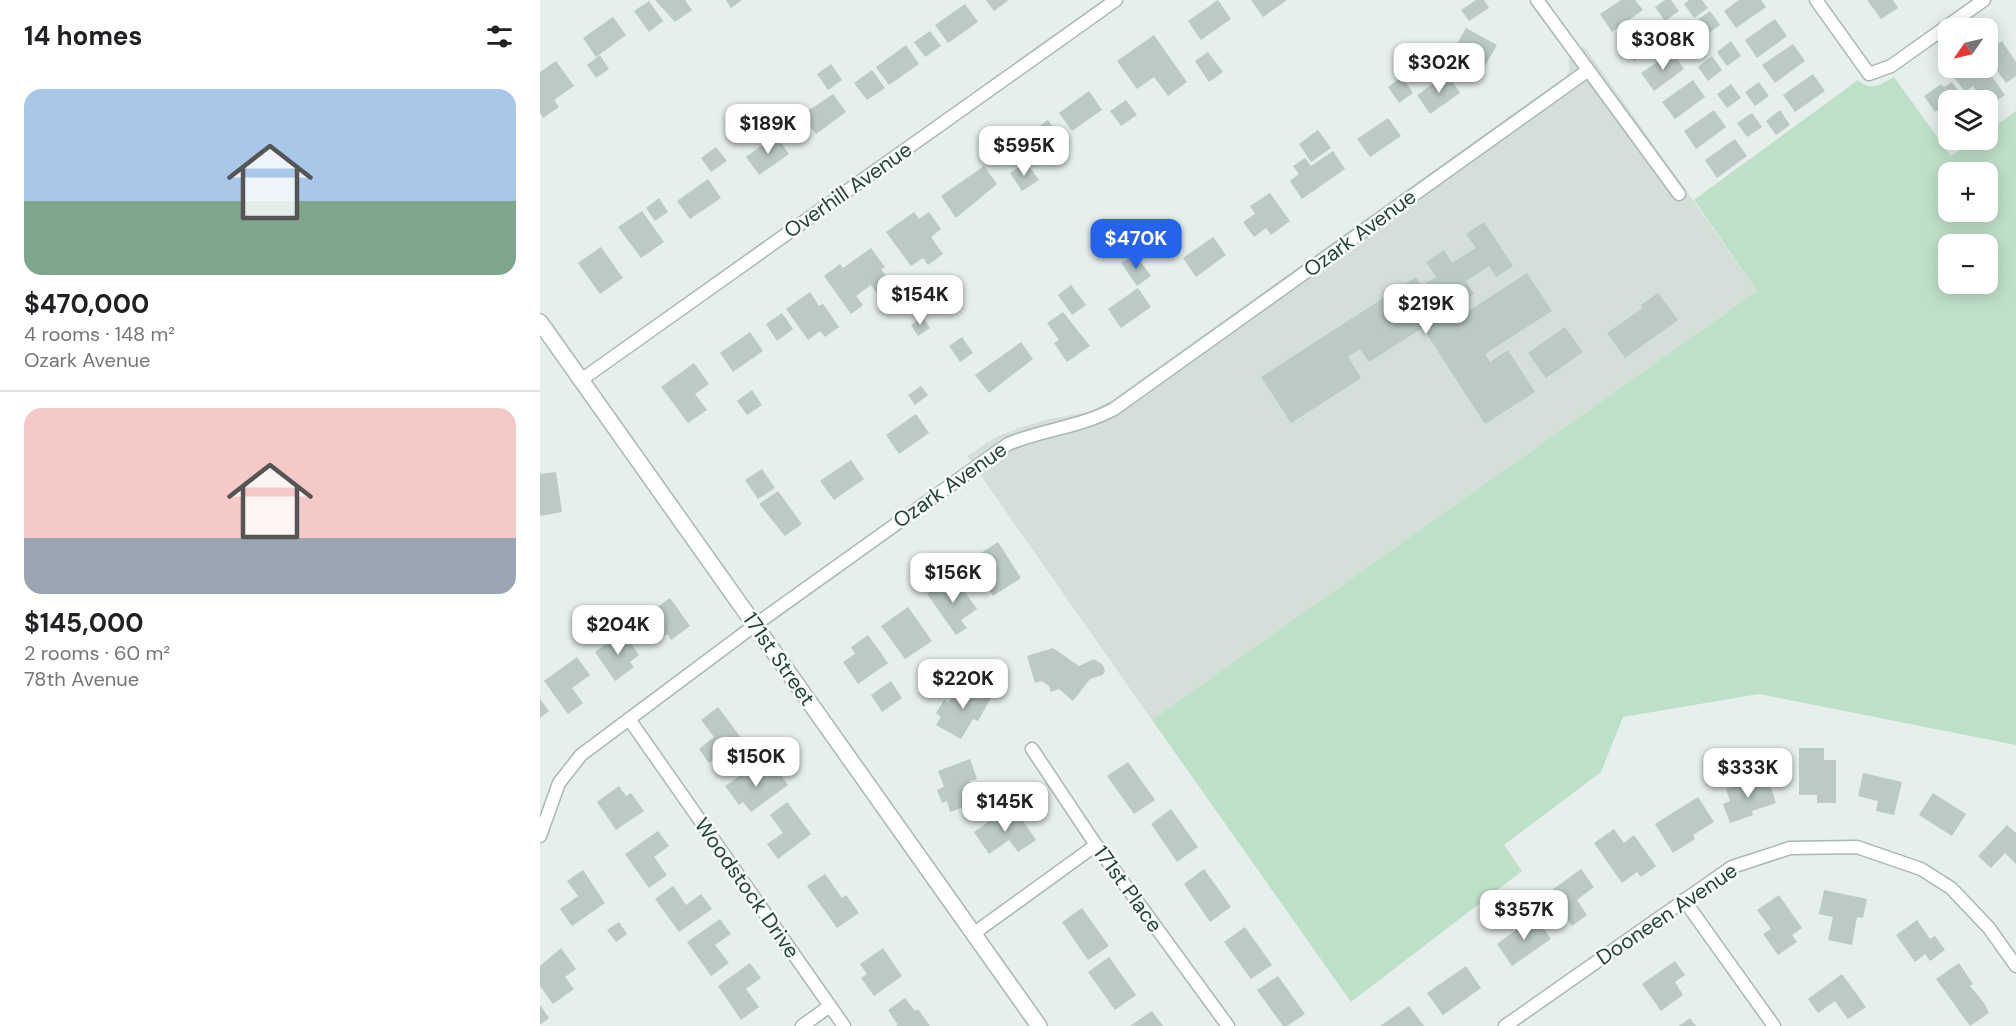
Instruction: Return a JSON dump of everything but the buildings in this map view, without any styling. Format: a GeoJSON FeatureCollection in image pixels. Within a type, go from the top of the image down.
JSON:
{"type":"FeatureCollection","features":[{"type":"Feature","properties":{"kind":"street","name":"Overhill Avenue"},"geometry":{"type":"LineString","coordinates":[[581,380],[1116,0]]}},
{"type":"Feature","properties":{"kind":"street"},"geometry":{"type":"LineString","coordinates":[[1537,0],[1679,194]]}},
{"type":"Feature","properties":{"kind":"street"},"geometry":{"type":"LineString","coordinates":[[1816,0],[1869,74],[1891,66],[1984,0]]}},
{"type":"Feature","properties":{"kind":"street","name":"Ozark Avenue"},"geometry":{"type":"LineString","coordinates":[[540,836],[554,793],[566,773],[596,742],[1008,444],[1025,437],[1090,422],[1114,409],[1587,71]]}},
{"type":"Feature","properties":{"kind":"street","name":"171st Street"},"geometry":{"type":"LineString","coordinates":[[540,322],[1039,1026]]}},
{"type":"Feature","properties":{"kind":"street","name":"Woodstock Drive"},"geometry":{"type":"LineString","coordinates":[[629,719],[844,1026]]}},
{"type":"Feature","properties":{"kind":"street","name":"171st Place"},"geometry":{"type":"LineString","coordinates":[[1032,749],[1096,845],[1228,1026]]}},
{"type":"Feature","properties":{"kind":"street"},"geometry":{"type":"LineString","coordinates":[[973,934],[1096,845]]}},
{"type":"Feature","properties":{"kind":"street","name":"Dooneen Avenue"},"geometry":{"type":"LineString","coordinates":[[1505,1026],[1732,867],[1756,857],[1790,848],[1857,848],[1922,869],[1951,888],[1989,928],[2016,966]]}},
{"type":"Feature","properties":{"kind":"street"},"geometry":{"type":"LineString","coordinates":[[1684,900],[1774,1026]]}},
{"type":"Feature","properties":{"kind":"street"},"geometry":{"type":"LineString","coordinates":[[802,1026],[830,1006]]}},
{"type":"Feature","properties":{"kind":"shaded area"},"geometry":{"type":"Polygon","coordinates":[[[1584,46],[1757,291],[1152,720],[967,456],[998,436],[1049,419],[1089,412],[1112,400],[1566,76],[1570,69],[1568,60],[1584,46]]]}},
{"type":"Feature","properties":{"kind":"green space"},"geometry":{"type":"Polygon","coordinates":[[[1894,77],[1938,138],[1938,150],[1947,150],[1951,156],[1960,150],[1998,150],[1998,124],[2016,111],[2016,745],[1759,694],[1623,717],[1601,772],[1504,845],[1522,871],[1351,1002],[1152,720],[1757,291],[1694,200],[1858,80],[1867,86],[1880,84],[1894,77]]]}}]}
